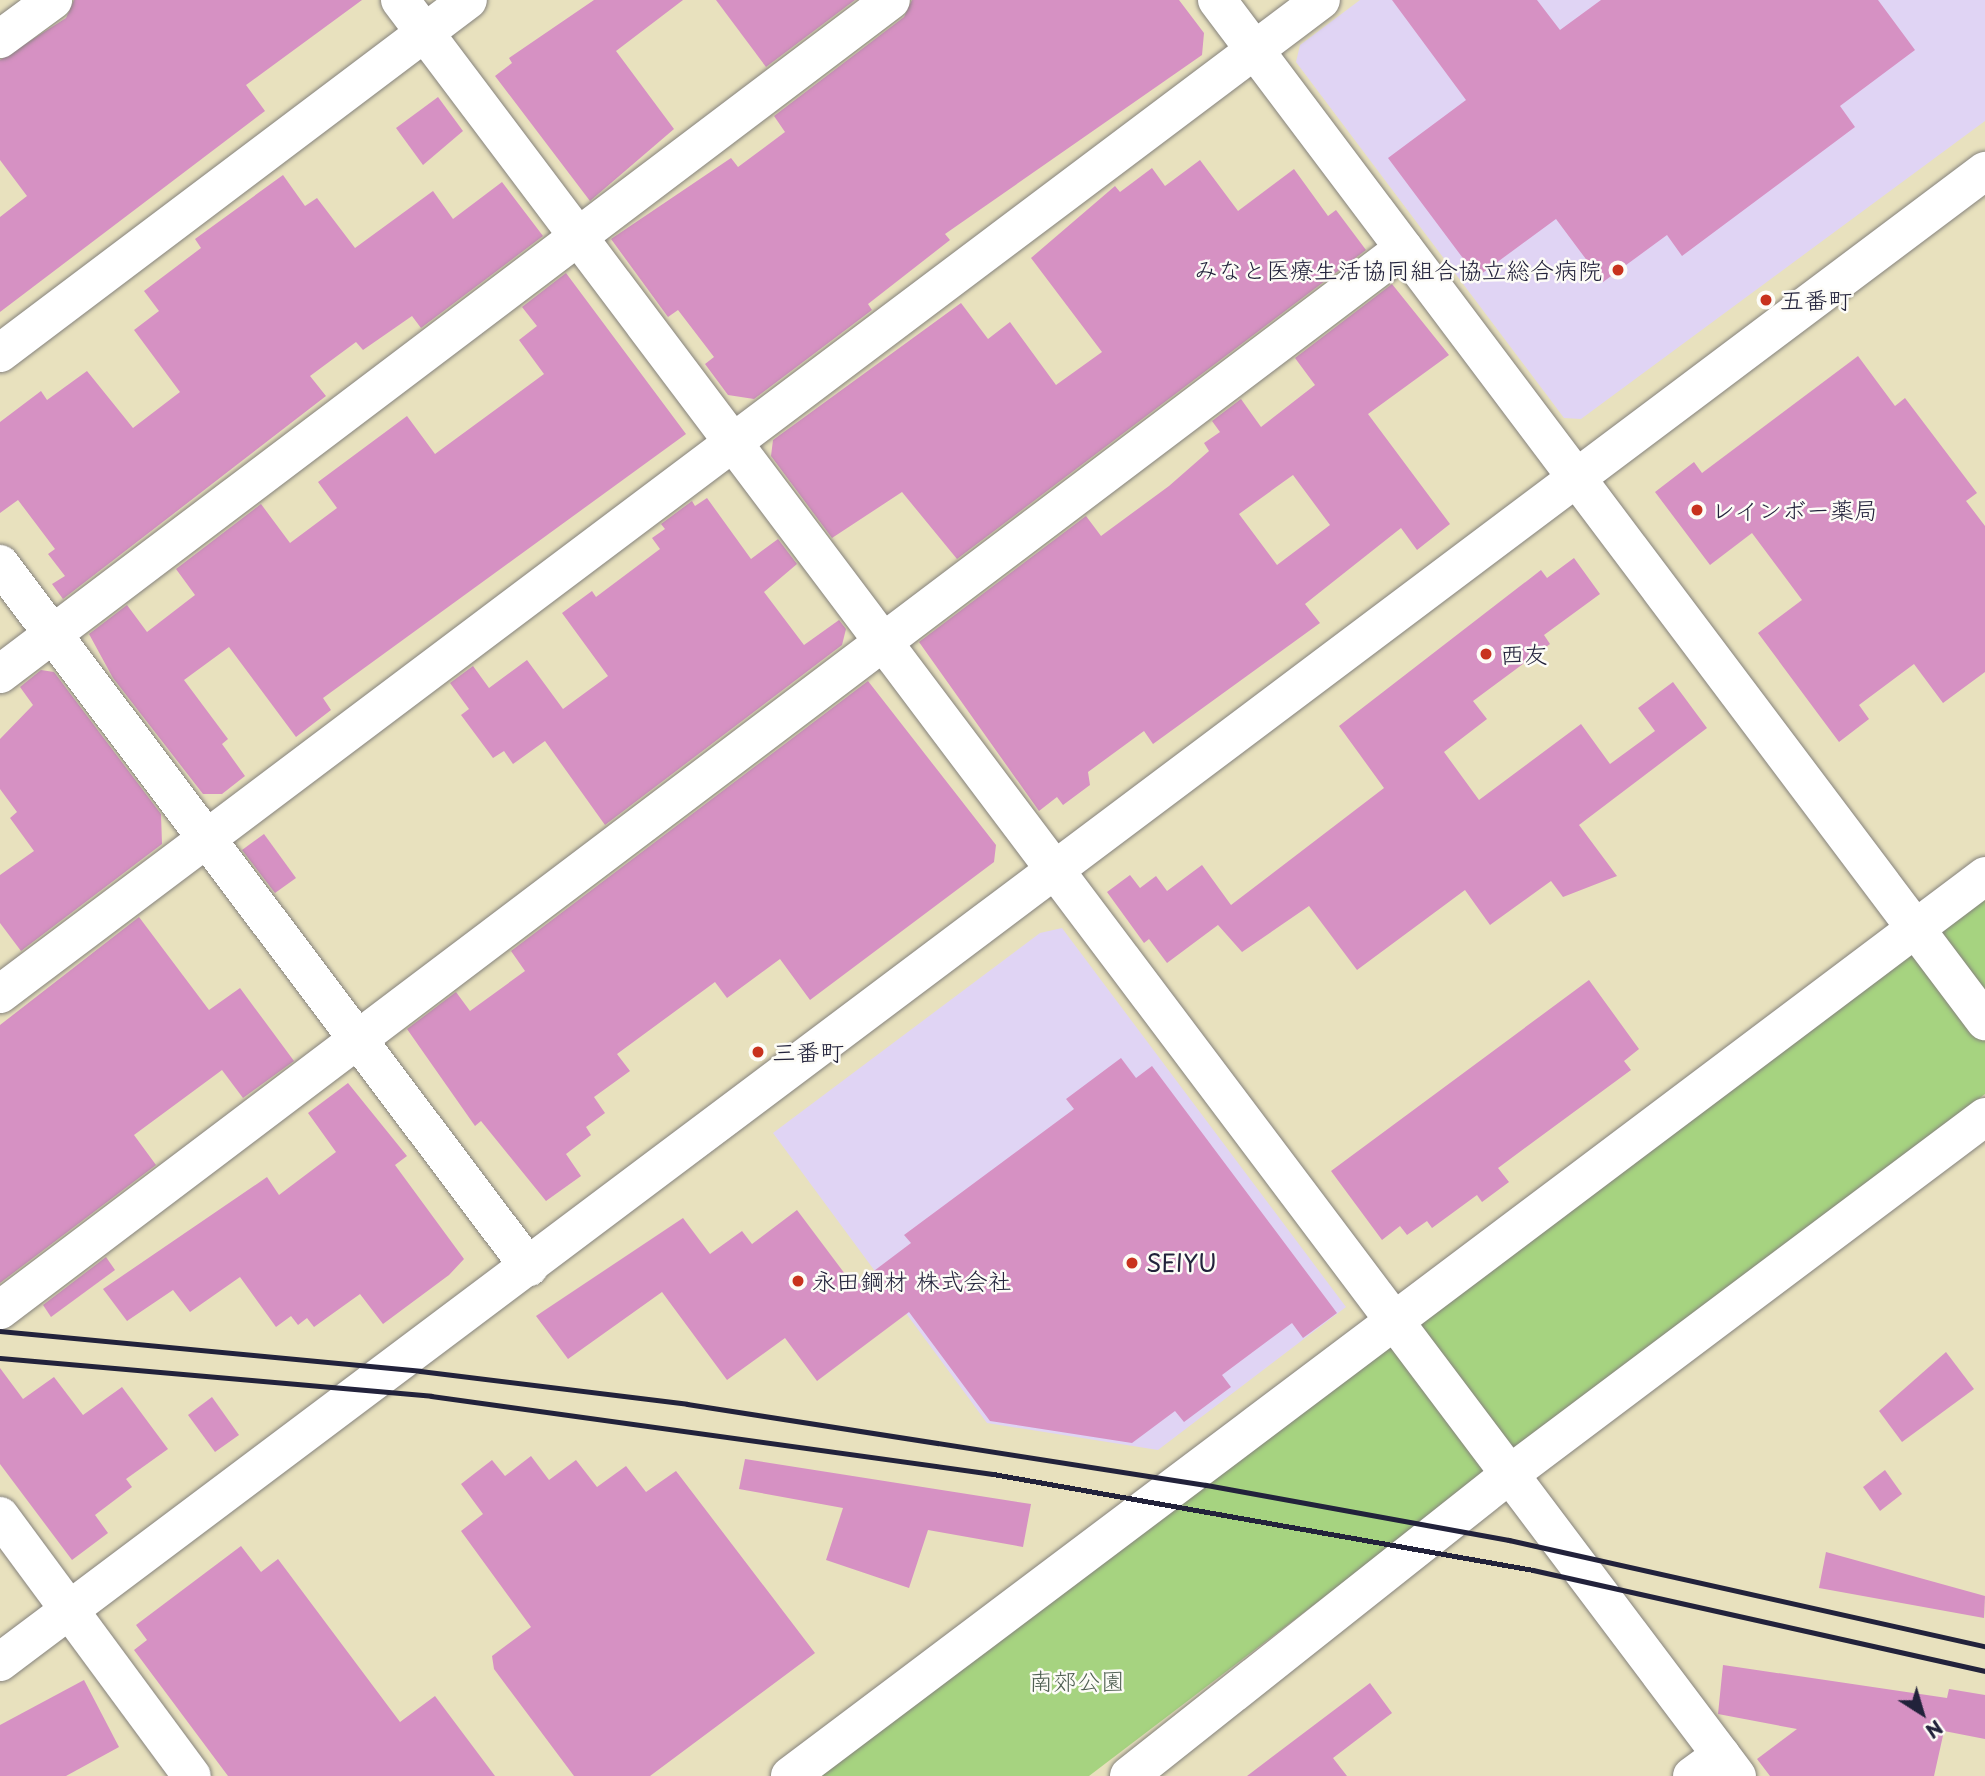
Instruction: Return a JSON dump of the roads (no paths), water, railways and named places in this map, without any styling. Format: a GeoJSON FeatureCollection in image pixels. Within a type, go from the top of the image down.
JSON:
{"type":"FeatureCollection","features":[{"type":"Feature","properties":{"kind":"street"},"geometry":{"type":"LineString","coordinates":[[0,40],[52,0]]}},
{"type":"Feature","properties":{"kind":"street"},"geometry":{"type":"LineString","coordinates":[[400,0],[1510,1474],[1716,1769]]}},
{"type":"Feature","properties":{"kind":"street"},"geometry":{"type":"LineString","coordinates":[[0,352],[468,0]]}},
{"type":"Feature","properties":{"kind":"street"},"geometry":{"type":"LineString","coordinates":[[0,674],[891,0]]}},
{"type":"Feature","properties":{"kind":"street"},"geometry":{"type":"LineString","coordinates":[[1217,0],[1985,1021]]}},
{"type":"Feature","properties":{"kind":"street"},"geometry":{"type":"LineString","coordinates":[[0,994],[732,440],[1321,0]]}},
{"type":"Feature","properties":{"kind":"street"},"geometry":{"type":"LineString","coordinates":[[0,1662],[72,1611],[1985,171]]}},
{"type":"Feature","properties":{"kind":"street"},"geometry":{"type":"LineString","coordinates":[[0,1310],[1404,248]]}},
{"type":"Feature","properties":{"kind":"street"},"geometry":{"type":"LineString","coordinates":[[0,564],[529,1267]]}},
{"type":"Feature","properties":{"kind":"street"},"geometry":{"type":"LineString","coordinates":[[790,1776],[1985,876]]}},
{"type":"Feature","properties":{"kind":"street"},"geometry":{"type":"LineString","coordinates":[[1129,1776],[1510,1474],[1985,1117]]}},
{"type":"Feature","properties":{"kind":"street"},"geometry":{"type":"LineString","coordinates":[[0,1516],[72,1611],[91,1646],[192,1776]]}},
{"type":"Feature","properties":{"kind":"railway"},"geometry":{"type":"LineString","coordinates":[[0,1331],[420,1371],[687,1404],[1206,1485],[1509,1540],[1985,1646]]}},
{"type":"Feature","properties":{"kind":"railway"},"geometry":{"type":"LineString","coordinates":[[0,1358],[431,1396],[993,1474],[1533,1570],[1985,1671]]}},
{"type":"Feature","properties":{"kind":"place","name":"みなと医療生活協同組合協立総合病院"},"geometry":{"type":"Point","coordinates":[1618,270]}},
{"type":"Feature","properties":{"kind":"place","name":"五番町"},"geometry":{"type":"Point","coordinates":[1766,300]}},
{"type":"Feature","properties":{"kind":"place","name":"レインボー薬局"},"geometry":{"type":"Point","coordinates":[1697,510]}},
{"type":"Feature","properties":{"kind":"place","name":"西友"},"geometry":{"type":"Point","coordinates":[1486,654]}},
{"type":"Feature","properties":{"kind":"place","name":"三番町"},"geometry":{"type":"Point","coordinates":[758,1052]}},
{"type":"Feature","properties":{"kind":"place","name":"SEIYU"},"geometry":{"type":"Point","coordinates":[1132,1263]}},
{"type":"Feature","properties":{"kind":"place","name":"永田鋼材 株式会社"},"geometry":{"type":"Point","coordinates":[798,1281]}},
{"type":"Feature","properties":{"kind":"park label","name":"南郊公園"},"geometry":{"type":"Point","coordinates":[1077,1681]}}]}
